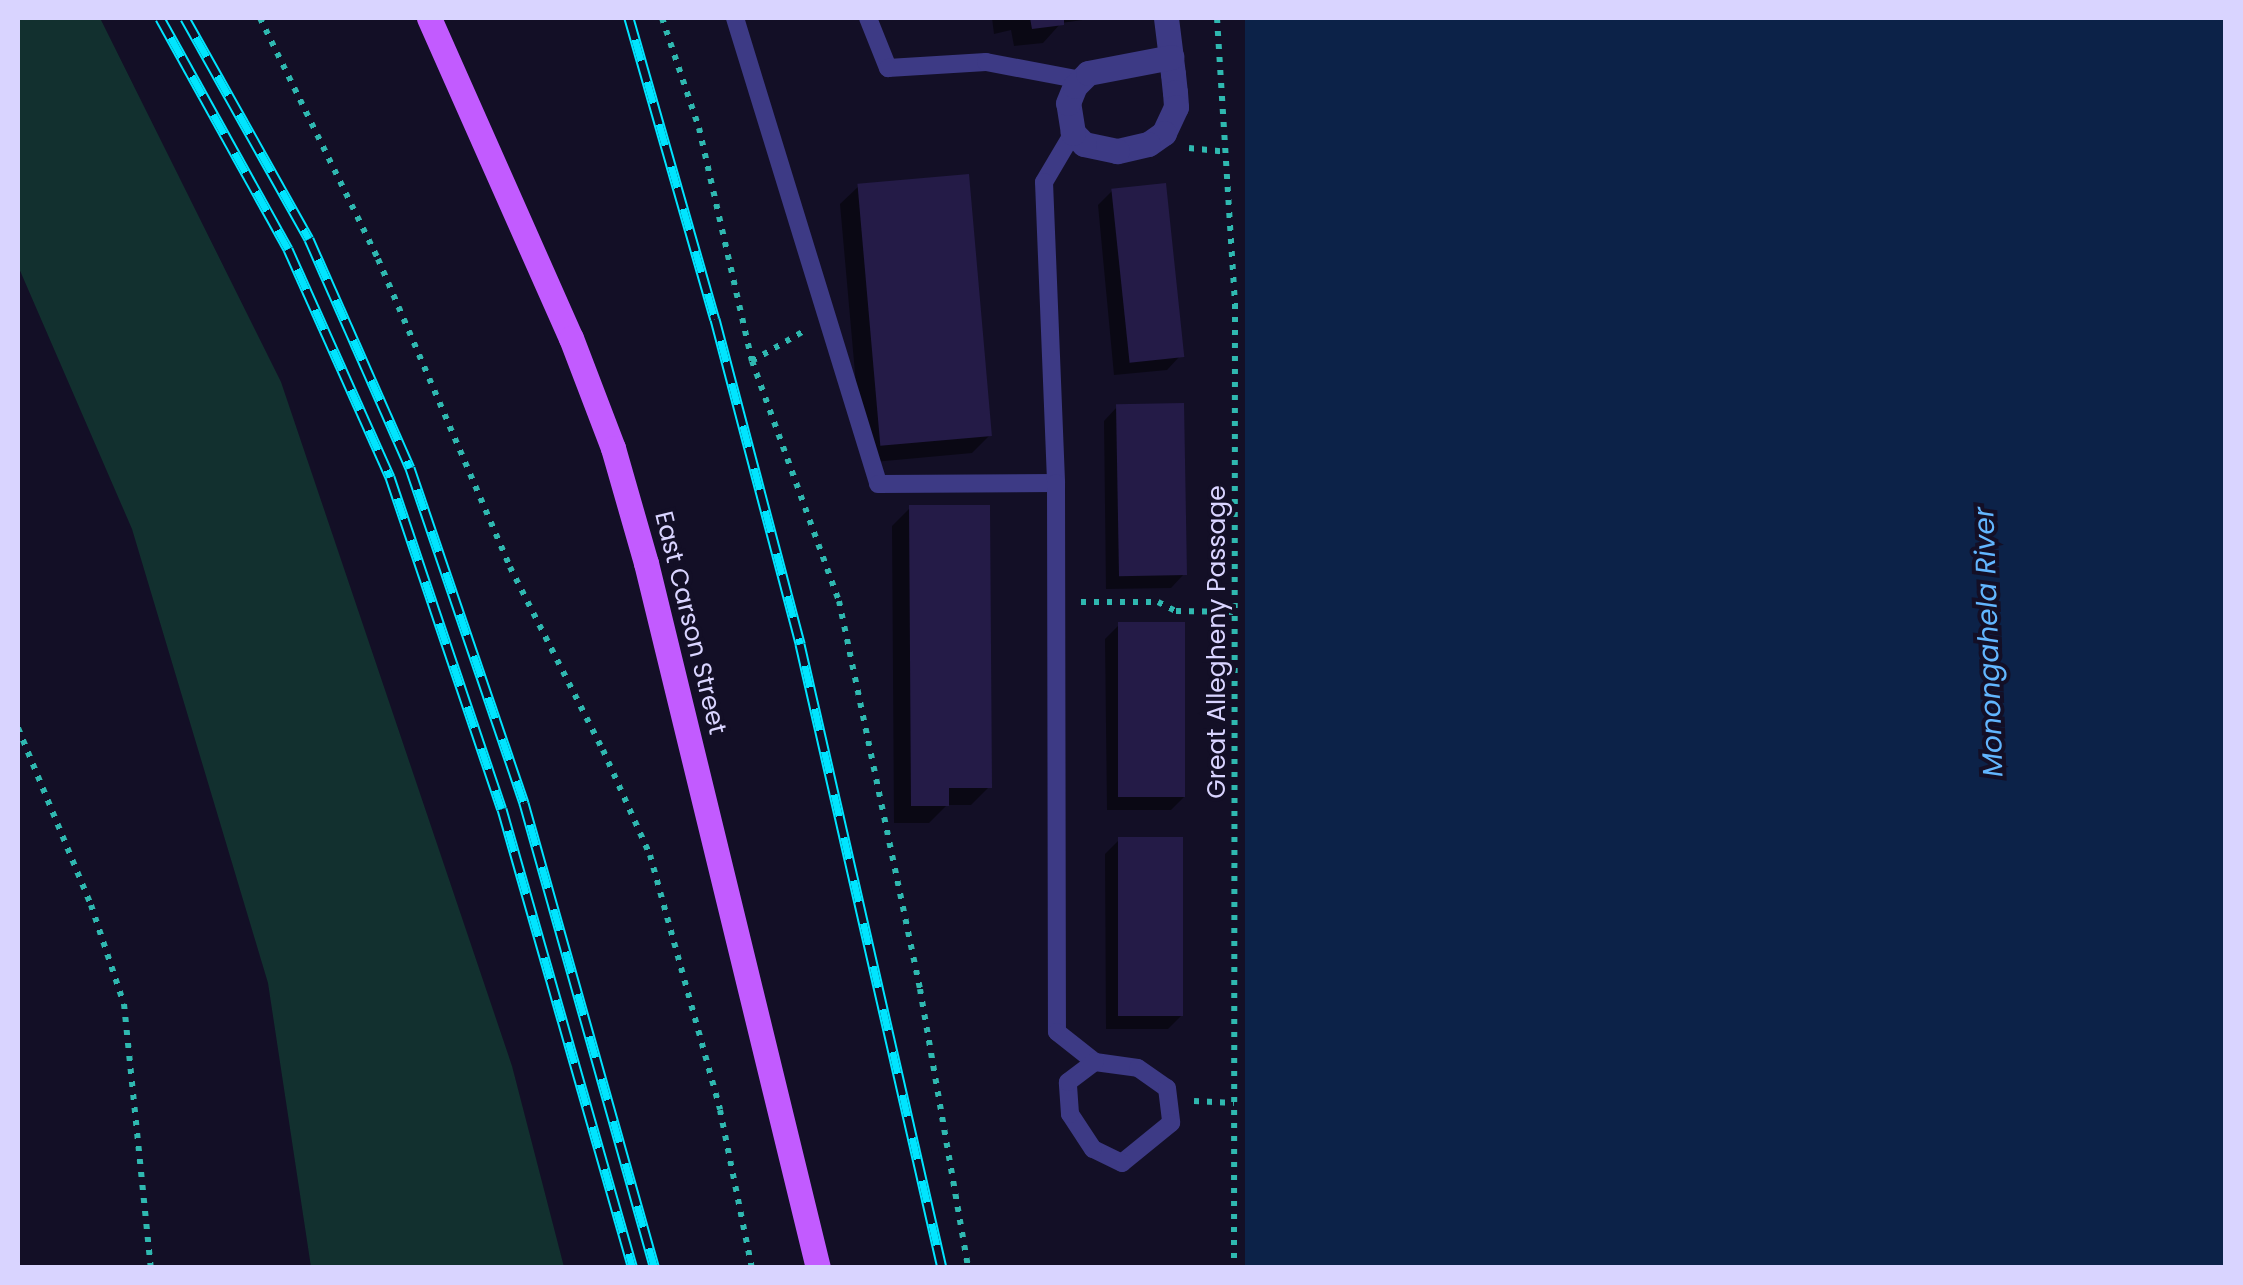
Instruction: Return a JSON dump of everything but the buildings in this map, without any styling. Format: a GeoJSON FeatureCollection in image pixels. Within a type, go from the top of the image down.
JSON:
{"type":"FeatureCollection","features":[{"type":"Feature","properties":{"kind":"main road","name":"East Carson Street"},"geometry":{"type":"LineString","coordinates":[[430,18],[571,338],[612,448],[646,563],[818,1268]]}},
{"type":"Feature","properties":{"kind":"street"},"geometry":{"type":"LineString","coordinates":[[1166,18],[1171,57],[1176,108],[1164,133],[1148,144],[1117,151],[1084,144],[1073,133],[1068,103],[1081,80],[1106,66],[1171,57]]}},
{"type":"Feature","properties":{"kind":"lane"},"geometry":{"type":"LineString","coordinates":[[735,18],[878,484],[1056,484]]}},
{"type":"Feature","properties":{"kind":"lane"},"geometry":{"type":"LineString","coordinates":[[868,18],[888,68],[986,62],[1081,80]]}},
{"type":"Feature","properties":{"kind":"lane"},"geometry":{"type":"LineString","coordinates":[[1073,133],[1044,182],[1056,484],[1057,1032],[1095,1062],[1138,1068],[1167,1088],[1171,1122],[1122,1163],[1094,1149],[1070,1114],[1068,1082],[1095,1062]]}},
{"type":"Feature","properties":{"kind":"path"},"geometry":{"type":"LineString","coordinates":[[260,18],[378,259],[510,567],[650,855],[720,1110],[752,1268]]}},
{"type":"Feature","properties":{"kind":"path"},"geometry":{"type":"LineString","coordinates":[[662,18],[700,128],[752,361],[839,601],[920,989],[968,1268]]}},
{"type":"Feature","properties":{"kind":"path","name":"Great Allegheny Passage"},"geometry":{"type":"LineString","coordinates":[[1217,18],[1235,304],[1238,612],[1234,1268]]}},
{"type":"Feature","properties":{"kind":"path"},"geometry":{"type":"LineString","coordinates":[[752,361],[827,318]]}},
{"type":"Feature","properties":{"kind":"path"},"geometry":{"type":"LineString","coordinates":[[1055,602],[1158,602],[1176,611],[1238,612]]}},
{"type":"Feature","properties":{"kind":"path"},"geometry":{"type":"LineString","coordinates":[[18,728],[91,905],[124,1004],[150,1268]]}},
{"type":"Feature","properties":{"kind":"path"},"geometry":{"type":"LineString","coordinates":[[1168,1099],[1234,1103]]}},
{"type":"Feature","properties":{"kind":"green space"},"geometry":{"type":"Polygon","coordinates":[[[18,18],[100,18],[281,382],[512,1066],[564,1267],[311,1267],[268,983],[132,529],[18,266],[18,18]]]}},
{"type":"Feature","properties":{"kind":"water","name":"Monongahela River"},"geometry":{"type":"Polygon","coordinates":[[[1245,18],[2225,18],[2225,1268],[1245,1268],[1245,18]]]}},
{"type":"Feature","properties":{"kind":"railway"},"geometry":{"type":"LineString","coordinates":[[160,18],[288,249],[390,477],[502,809],[633,1268]]}},
{"type":"Feature","properties":{"kind":"railway"},"geometry":{"type":"LineString","coordinates":[[185,18],[309,239],[410,468],[524,803],[655,1268]]}},
{"type":"Feature","properties":{"kind":"railway"},"geometry":{"type":"LineString","coordinates":[[629,18],[715,319],[800,644],[942,1268]]}}]}
